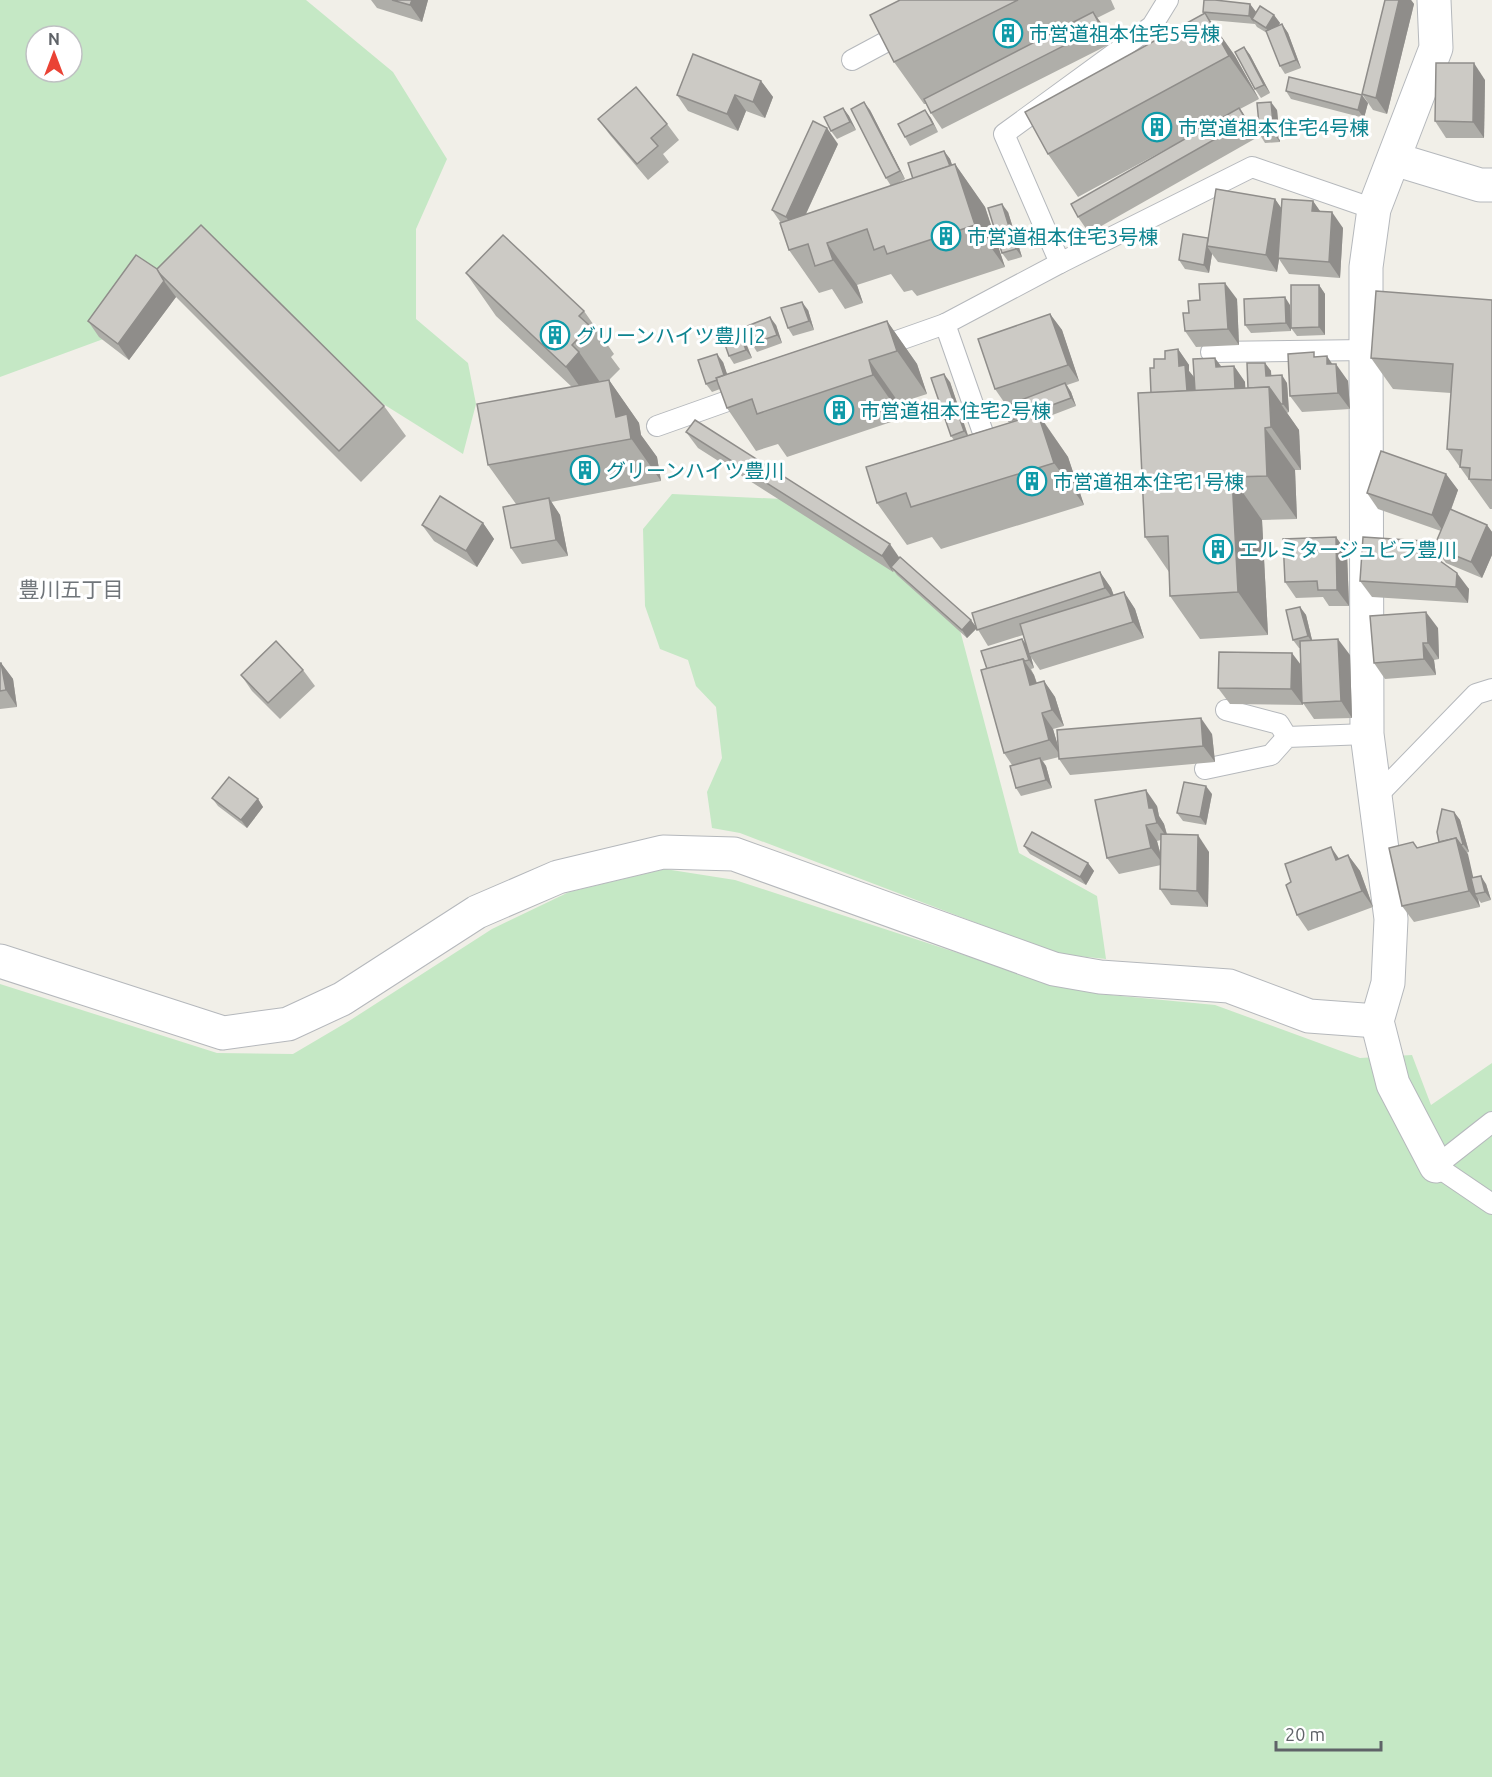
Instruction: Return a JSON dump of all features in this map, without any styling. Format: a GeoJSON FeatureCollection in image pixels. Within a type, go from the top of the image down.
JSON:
{"type":"FeatureCollection","features":[{"type":"Feature","properties":{"kind":"street"},"geometry":{"type":"LineString","coordinates":[[1434,0],[1436,48],[1374,209],[1366,267],[1366,350],[1367,734],[1391,919],[1388,983],[1377,1021],[1393,1084],[1436,1166]]}},
{"type":"Feature","properties":{"kind":"street"},"geometry":{"type":"LineString","coordinates":[[1394,159],[1480,184],[1492,185]]}},
{"type":"Feature","properties":{"kind":"street"},"geometry":{"type":"LineString","coordinates":[[0,961],[223,1032],[288,1024],[342,999],[477,912],[558,877],[663,852],[734,854],[1054,969],[1100,977],[1229,986],[1309,1016],[1377,1021]]}},
{"type":"Feature","properties":{"kind":"lane"},"geometry":{"type":"LineString","coordinates":[[1060,263],[1004,134],[1152,26],[1168,0]]}},
{"type":"Feature","properties":{"kind":"lane"},"geometry":{"type":"LineString","coordinates":[[852,60],[923,22]]}},
{"type":"Feature","properties":{"kind":"lane"},"geometry":{"type":"LineString","coordinates":[[857,355],[945,324],[1060,263],[1252,167],[1374,209]]}},
{"type":"Feature","properties":{"kind":"lane"},"geometry":{"type":"LineString","coordinates":[[945,324],[988,447]]}},
{"type":"Feature","properties":{"kind":"lane"},"geometry":{"type":"LineString","coordinates":[[1211,352],[1366,350]]}},
{"type":"Feature","properties":{"kind":"lane"},"geometry":{"type":"LineString","coordinates":[[657,426],[768,387]]}},
{"type":"Feature","properties":{"kind":"lane"},"geometry":{"type":"LineString","coordinates":[[1375,798],[1476,694],[1492,689]]}},
{"type":"Feature","properties":{"kind":"lane"},"geometry":{"type":"LineString","coordinates":[[1226,710],[1279,724],[1287,737]]}},
{"type":"Feature","properties":{"kind":"lane"},"geometry":{"type":"LineString","coordinates":[[1205,769],[1271,755],[1287,737],[1367,734]]}},
{"type":"Feature","properties":{"kind":"lane"},"geometry":{"type":"LineString","coordinates":[[1492,1122],[1436,1166],[1492,1204]]}},
{"type":"Feature","properties":{"kind":"green space"},"geometry":{"type":"Polygon","coordinates":[[[0,0],[306,0],[393,72],[447,159],[416,229],[416,319],[468,363],[476,404],[463,454],[321,365],[174,280],[117,334],[0,377],[0,0]]]}},
{"type":"Feature","properties":{"kind":"green space"},"geometry":{"type":"Polygon","coordinates":[[[672,494],[783,499],[867,541],[956,615],[1019,853],[1097,896],[1106,959],[1058,954],[740,833],[712,828],[707,792],[722,758],[716,707],[696,686],[688,660],[660,649],[645,606],[643,529],[672,494]]]}},
{"type":"Feature","properties":{"kind":"green space"},"geometry":{"type":"Polygon","coordinates":[[[665,869],[735,880],[1052,984],[1100,994],[1215,1005],[1360,1058],[1412,1055],[1431,1105],[1492,1063],[1492,1777],[0,1777],[0,984],[217,1053],[293,1054],[349,1021],[492,929],[569,892],[665,869]]]}},
{"type":"Feature","properties":{"kind":"building"},"geometry":{"type":"Polygon","coordinates":[[[392,0],[412,0],[410,5],[392,0]]]}},
{"type":"Feature","properties":{"kind":"building"},"geometry":{"type":"Polygon","coordinates":[[[900,0],[1018,0],[894,62],[870,15],[900,0]]]}},
{"type":"Feature","properties":{"kind":"building"},"geometry":{"type":"Polygon","coordinates":[[[1204,0],[1250,4],[1249,16],[1203,12],[1204,0]]]}},
{"type":"Feature","properties":{"kind":"building"},"geometry":{"type":"Polygon","coordinates":[[[1385,0],[1399,0],[1376,98],[1362,94],[1385,0]]]}},
{"type":"Feature","properties":{"kind":"building"},"geometry":{"type":"Polygon","coordinates":[[[1260,6],[1274,15],[1266,28],[1252,19],[1260,6]]]}},
{"type":"Feature","properties":{"kind":"building"},"geometry":{"type":"Polygon","coordinates":[[[1093,12],[1101,27],[931,113],[924,99],[1093,12]]]}},
{"type":"Feature","properties":{"kind":"building"},"geometry":{"type":"Polygon","coordinates":[[[1205,13],[1229,56],[1048,154],[1025,112],[1205,13]]]}},
{"type":"Feature","properties":{"kind":"building"},"geometry":{"type":"Polygon","coordinates":[[[1282,24],[1296,60],[1280,66],[1266,31],[1282,24]]]}},
{"type":"Feature","properties":{"kind":"building"},"geometry":{"type":"Polygon","coordinates":[[[1244,47],[1264,85],[1255,89],[1235,52],[1244,47]]]}},
{"type":"Feature","properties":{"kind":"building"},"geometry":{"type":"Polygon","coordinates":[[[693,54],[761,81],[753,102],[735,95],[727,114],[677,95],[693,54]]]}},
{"type":"Feature","properties":{"kind":"building"},"geometry":{"type":"Polygon","coordinates":[[[1436,63],[1474,63],[1473,122],[1435,121],[1436,63]]]}},
{"type":"Feature","properties":{"kind":"building"},"geometry":{"type":"Polygon","coordinates":[[[1289,77],[1362,95],[1358,110],[1286,91],[1289,77]]]}},
{"type":"Feature","properties":{"kind":"building"},"geometry":{"type":"Polygon","coordinates":[[[636,87],[667,124],[651,138],[658,146],[637,164],[598,119],[636,87]]]}},
{"type":"Feature","properties":{"kind":"building"},"geometry":{"type":"Polygon","coordinates":[[[864,102],[900,171],[886,178],[851,109],[864,102]]]}},
{"type":"Feature","properties":{"kind":"building"},"geometry":{"type":"Polygon","coordinates":[[[1271,102],[1274,134],[1260,135],[1257,103],[1271,102]]]}},
{"type":"Feature","properties":{"kind":"building"},"geometry":{"type":"Polygon","coordinates":[[[843,108],[850,122],[831,131],[824,117],[843,108]]]}},
{"type":"Feature","properties":{"kind":"building"},"geometry":{"type":"Polygon","coordinates":[[[1239,108],[1247,121],[1078,217],[1071,204],[1239,108]]]}},
{"type":"Feature","properties":{"kind":"building"},"geometry":{"type":"Polygon","coordinates":[[[925,110],[933,124],[905,137],[898,124],[925,110]]]}},
{"type":"Feature","properties":{"kind":"building"},"geometry":{"type":"Polygon","coordinates":[[[813,121],[827,128],[786,217],[772,210],[813,121]]]}},
{"type":"Feature","properties":{"kind":"building"},"geometry":{"type":"Polygon","coordinates":[[[944,151],[950,166],[913,179],[908,163],[944,151]]]}},
{"type":"Feature","properties":{"kind":"building"},"geometry":{"type":"Polygon","coordinates":[[[955,164],[975,225],[887,254],[884,246],[874,250],[867,229],[827,243],[833,260],[815,266],[808,244],[789,250],[780,223],[955,164]]]}},
{"type":"Feature","properties":{"kind":"building"},"geometry":{"type":"Polygon","coordinates":[[[1216,189],[1275,199],[1266,255],[1207,246],[1216,189]]]}},
{"type":"Feature","properties":{"kind":"building"},"geometry":{"type":"Polygon","coordinates":[[[1282,199],[1313,201],[1312,211],[1332,212],[1329,262],[1278,258],[1282,199]]]}},
{"type":"Feature","properties":{"kind":"building"},"geometry":{"type":"Polygon","coordinates":[[[1002,204],[1016,249],[1002,253],[988,208],[1002,204]]]}},
{"type":"Feature","properties":{"kind":"building"},"geometry":{"type":"Polygon","coordinates":[[[201,225],[384,406],[339,451],[156,270],[201,225]]]}},
{"type":"Feature","properties":{"kind":"building"},"geometry":{"type":"Polygon","coordinates":[[[1183,234],[1208,238],[1204,265],[1179,260],[1183,234]]]}},
{"type":"Feature","properties":{"kind":"building"},"geometry":{"type":"Polygon","coordinates":[[[503,235],[584,311],[579,316],[590,326],[572,345],[579,352],[566,367],[466,273],[503,235]]]}},
{"type":"Feature","properties":{"kind":"building"},"geometry":{"type":"Polygon","coordinates":[[[136,255],[157,269],[164,281],[118,344],[88,321],[136,255]]]}},
{"type":"Feature","properties":{"kind":"building"},"geometry":{"type":"Polygon","coordinates":[[[1225,283],[1228,329],[1185,331],[1183,313],[1189,313],[1188,301],[1200,300],[1199,284],[1225,283]]]}},
{"type":"Feature","properties":{"kind":"building"},"geometry":{"type":"Polygon","coordinates":[[[1291,285],[1319,285],[1319,327],[1291,328],[1291,285]]]}},
{"type":"Feature","properties":{"kind":"building"},"geometry":{"type":"Polygon","coordinates":[[[1376,291],[1492,300],[1492,480],[1469,479],[1470,468],[1460,467],[1462,450],[1447,449],[1453,364],[1371,358],[1376,291]]]}},
{"type":"Feature","properties":{"kind":"building"},"geometry":{"type":"Polygon","coordinates":[[[1285,297],[1286,323],[1245,325],[1244,299],[1285,297]]]}},
{"type":"Feature","properties":{"kind":"building"},"geometry":{"type":"Polygon","coordinates":[[[802,302],[809,321],[788,328],[781,308],[802,302]]]}},
{"type":"Feature","properties":{"kind":"building"},"geometry":{"type":"Polygon","coordinates":[[[1050,314],[1068,365],[995,389],[978,339],[1050,314]]]}},
{"type":"Feature","properties":{"kind":"building"},"geometry":{"type":"Polygon","coordinates":[[[770,317],[777,335],[752,344],[745,327],[770,317]]]}},
{"type":"Feature","properties":{"kind":"building"},"geometry":{"type":"Polygon","coordinates":[[[887,321],[897,351],[869,360],[873,375],[757,414],[752,399],[727,408],[716,378],[887,321]]]}},
{"type":"Feature","properties":{"kind":"building"},"geometry":{"type":"Polygon","coordinates":[[[739,332],[746,350],[729,356],[723,339],[739,332]]]}},
{"type":"Feature","properties":{"kind":"building"},"geometry":{"type":"Polygon","coordinates":[[[1178,349],[1179,366],[1185,365],[1187,391],[1151,393],[1150,368],[1154,368],[1154,359],[1165,359],[1165,351],[1178,349]]]}},
{"type":"Feature","properties":{"kind":"building"},"geometry":{"type":"Polygon","coordinates":[[[1314,352],[1314,357],[1327,356],[1327,364],[1336,364],[1338,393],[1290,396],[1288,354],[1314,352]]]}},
{"type":"Feature","properties":{"kind":"building"},"geometry":{"type":"Polygon","coordinates":[[[717,354],[724,375],[706,384],[698,360],[717,354]]]}},
{"type":"Feature","properties":{"kind":"building"},"geometry":{"type":"Polygon","coordinates":[[[1215,358],[1216,367],[1234,366],[1235,389],[1195,391],[1193,359],[1215,358]]]}},
{"type":"Feature","properties":{"kind":"building"},"geometry":{"type":"Polygon","coordinates":[[[1247,363],[1265,363],[1266,376],[1282,375],[1283,404],[1269,387],[1248,388],[1247,363]]]}},
{"type":"Feature","properties":{"kind":"building"},"geometry":{"type":"Polygon","coordinates":[[[944,374],[964,431],[951,436],[931,378],[944,374]]]}},
{"type":"Feature","properties":{"kind":"building"},"geometry":{"type":"Polygon","coordinates":[[[609,380],[616,417],[627,414],[631,439],[488,465],[477,404],[609,380]]]}},
{"type":"Feature","properties":{"kind":"building"},"geometry":{"type":"Polygon","coordinates":[[[1065,383],[1071,398],[1009,421],[1003,407],[1065,383]]]}},
{"type":"Feature","properties":{"kind":"building"},"geometry":{"type":"Polygon","coordinates":[[[1269,387],[1271,427],[1265,428],[1267,476],[1232,477],[1238,592],[1170,596],[1168,536],[1145,537],[1138,393],[1269,387]]]}},
{"type":"Feature","properties":{"kind":"building"},"geometry":{"type":"Polygon","coordinates":[[[1038,414],[1054,463],[911,507],[906,493],[877,503],[866,467],[1038,414]]]}},
{"type":"Feature","properties":{"kind":"building"},"geometry":{"type":"Polygon","coordinates":[[[695,420],[890,544],[882,556],[686,432],[695,420]]]}},
{"type":"Feature","properties":{"kind":"building"},"geometry":{"type":"Polygon","coordinates":[[[1381,451],[1446,474],[1432,515],[1367,493],[1381,451]]]}},
{"type":"Feature","properties":{"kind":"building"},"geometry":{"type":"Polygon","coordinates":[[[440,496],[483,523],[466,551],[422,525],[440,496]]]}},
{"type":"Feature","properties":{"kind":"building"},"geometry":{"type":"Polygon","coordinates":[[[549,498],[556,540],[511,548],[503,507],[549,498]]]}},
{"type":"Feature","properties":{"kind":"building"},"geometry":{"type":"Polygon","coordinates":[[[1450,509],[1487,525],[1471,562],[1434,547],[1450,509]]]}},
{"type":"Feature","properties":{"kind":"building"},"geometry":{"type":"Polygon","coordinates":[[[1336,537],[1337,590],[1318,590],[1317,581],[1285,582],[1283,539],[1336,537]]]}},
{"type":"Feature","properties":{"kind":"building"},"geometry":{"type":"Polygon","coordinates":[[[1363,537],[1423,541],[1423,555],[1433,556],[1457,573],[1456,587],[1360,581],[1363,537]]]}},
{"type":"Feature","properties":{"kind":"building"},"geometry":{"type":"Polygon","coordinates":[[[900,557],[971,620],[962,630],[891,567],[900,557]]]}},
{"type":"Feature","properties":{"kind":"building"},"geometry":{"type":"Polygon","coordinates":[[[1100,572],[1105,588],[977,630],[972,613],[1100,572]]]}},
{"type":"Feature","properties":{"kind":"building"},"geometry":{"type":"Polygon","coordinates":[[[1124,592],[1133,622],[1029,654],[1020,624],[1124,592]]]}},
{"type":"Feature","properties":{"kind":"building"},"geometry":{"type":"Polygon","coordinates":[[[1300,607],[1308,636],[1293,640],[1286,610],[1300,607]]]}},
{"type":"Feature","properties":{"kind":"building"},"geometry":{"type":"Polygon","coordinates":[[[1426,612],[1428,643],[1423,643],[1424,659],[1374,663],[1370,616],[1426,612]]]}},
{"type":"Feature","properties":{"kind":"building"},"geometry":{"type":"Polygon","coordinates":[[[1022,639],[1029,660],[1023,659],[987,669],[981,651],[1022,639]]]}},
{"type":"Feature","properties":{"kind":"building"},"geometry":{"type":"Polygon","coordinates":[[[1338,639],[1341,701],[1302,703],[1300,641],[1338,639]]]}},
{"type":"Feature","properties":{"kind":"building"},"geometry":{"type":"Polygon","coordinates":[[[276,641],[303,670],[268,703],[241,675],[276,641]]]}},
{"type":"Feature","properties":{"kind":"building"},"geometry":{"type":"Polygon","coordinates":[[[1219,652],[1292,653],[1291,689],[1218,688],[1219,652]]]}},
{"type":"Feature","properties":{"kind":"building"},"geometry":{"type":"Polygon","coordinates":[[[1023,659],[1030,685],[1044,681],[1052,710],[1042,713],[1049,740],[1004,753],[981,670],[1023,659]]]}},
{"type":"Feature","properties":{"kind":"building"},"geometry":{"type":"Polygon","coordinates":[[[0,663],[6,690],[0,691],[0,663]]]}},
{"type":"Feature","properties":{"kind":"building"},"geometry":{"type":"Polygon","coordinates":[[[1201,718],[1203,746],[1059,759],[1057,730],[1201,718]]]}},
{"type":"Feature","properties":{"kind":"building"},"geometry":{"type":"Polygon","coordinates":[[[1040,758],[1046,780],[1016,788],[1010,766],[1040,758]]]}},
{"type":"Feature","properties":{"kind":"building"},"geometry":{"type":"Polygon","coordinates":[[[229,777],[258,799],[241,820],[212,798],[229,777]]]}},
{"type":"Feature","properties":{"kind":"building"},"geometry":{"type":"Polygon","coordinates":[[[1184,782],[1206,786],[1200,817],[1177,813],[1184,782]]]}},
{"type":"Feature","properties":{"kind":"building"},"geometry":{"type":"Polygon","coordinates":[[[1146,790],[1149,808],[1153,808],[1157,823],[1146,825],[1151,848],[1107,858],[1095,800],[1146,790]]]}},
{"type":"Feature","properties":{"kind":"building"},"geometry":{"type":"Polygon","coordinates":[[[1442,809],[1454,812],[1463,844],[1461,845],[1456,838],[1439,842],[1437,832],[1442,809]]]}},
{"type":"Feature","properties":{"kind":"building"},"geometry":{"type":"Polygon","coordinates":[[[1032,832],[1088,863],[1080,877],[1024,846],[1032,832]]]}},
{"type":"Feature","properties":{"kind":"building"},"geometry":{"type":"Polygon","coordinates":[[[1161,834],[1198,835],[1197,891],[1160,889],[1161,834]]]}},
{"type":"Feature","properties":{"kind":"building"},"geometry":{"type":"Polygon","coordinates":[[[1456,838],[1469,891],[1402,906],[1389,848],[1413,842],[1417,848],[1456,838]]]}},
{"type":"Feature","properties":{"kind":"building"},"geometry":{"type":"Polygon","coordinates":[[[1331,847],[1336,860],[1348,855],[1362,891],[1297,915],[1286,885],[1291,882],[1285,864],[1331,847]]]}},
{"type":"Feature","properties":{"kind":"building"},"geometry":{"type":"Polygon","coordinates":[[[1481,876],[1485,892],[1475,894],[1471,878],[1481,876]]]}},
{"type":"Feature","properties":{"kind":"place","name":"市営道祖本住宅5号棟"},"geometry":{"type":"Point","coordinates":[1008,33]}},
{"type":"Feature","properties":{"kind":"place","name":"市営道祖本住宅4号棟"},"geometry":{"type":"Point","coordinates":[1157,127]}},
{"type":"Feature","properties":{"kind":"place","name":"市営道祖本住宅3号棟"},"geometry":{"type":"Point","coordinates":[946,236]}},
{"type":"Feature","properties":{"kind":"place","name":"グリーンハイツ豊川2"},"geometry":{"type":"Point","coordinates":[555,335]}},
{"type":"Feature","properties":{"kind":"place","name":"市営道祖本住宅2号棟"},"geometry":{"type":"Point","coordinates":[839,410]}},
{"type":"Feature","properties":{"kind":"place","name":"グリーンハイツ豊川"},"geometry":{"type":"Point","coordinates":[585,470]}},
{"type":"Feature","properties":{"kind":"place","name":"市営道祖本住宅1号棟"},"geometry":{"type":"Point","coordinates":[1032,481]}},
{"type":"Feature","properties":{"kind":"place","name":"エルミタージュビラ豊川"},"geometry":{"type":"Point","coordinates":[1218,549]}},
{"type":"Feature","properties":{"kind":"district","name":"豊川五丁目"},"geometry":{"type":"Point","coordinates":[71,589]}}]}
